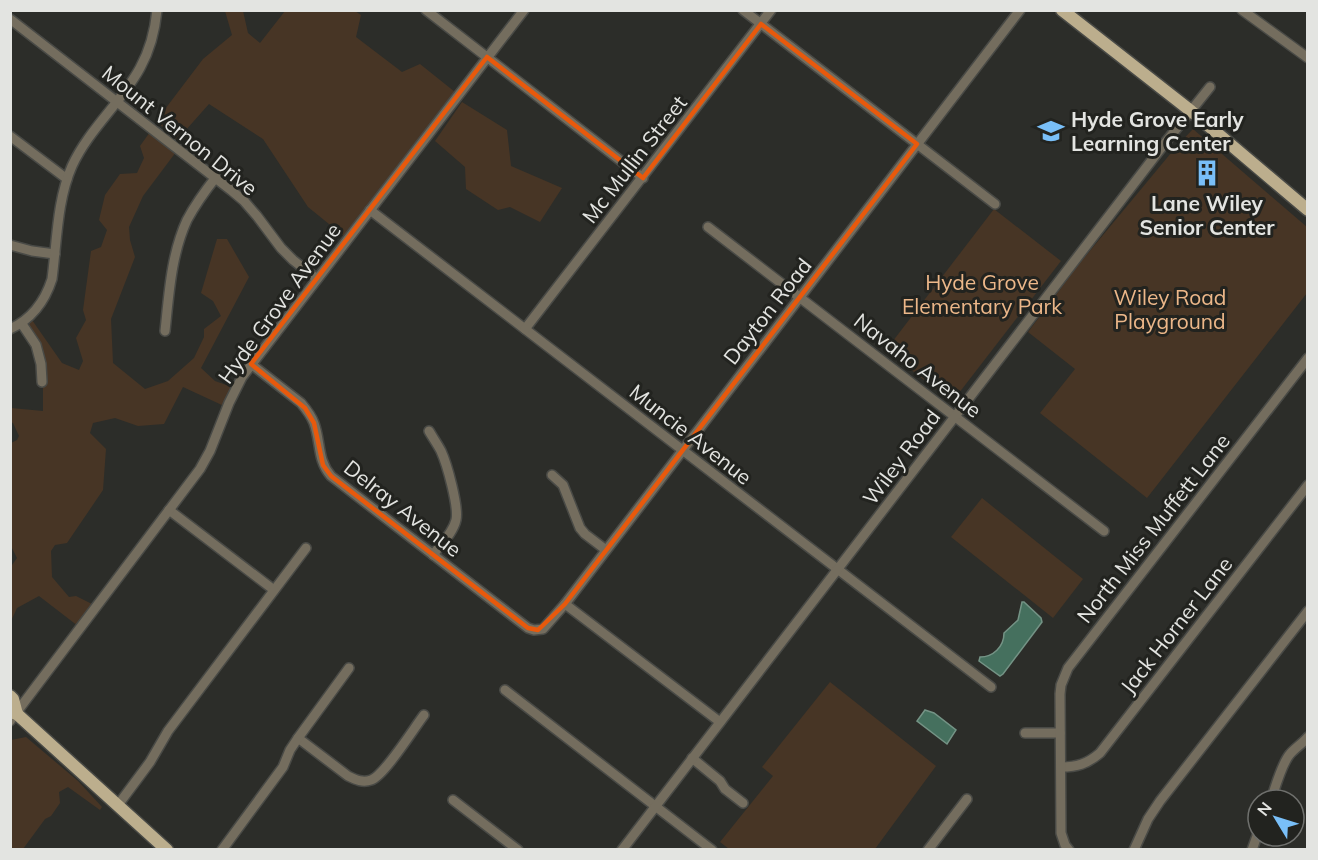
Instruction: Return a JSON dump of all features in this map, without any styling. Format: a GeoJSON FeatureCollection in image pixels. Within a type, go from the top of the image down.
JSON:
{"type":"FeatureCollection","features":[{"type":"Feature","properties":{"kind":"main road"},"geometry":{"type":"LineString","coordinates":[[1062,10],[1191,111],[1308,210]]}},
{"type":"Feature","properties":{"kind":"main road"},"geometry":{"type":"LineString","coordinates":[[10,696],[13,699],[12,715],[167,849]]}},
{"type":"Feature","properties":{"kind":"street"},"geometry":{"type":"LineString","coordinates":[[10,329],[22,324],[38,308],[49,288],[60,212],[72,165],[88,138],[131,82],[147,53],[157,10]]}},
{"type":"Feature","properties":{"kind":"street"},"geometry":{"type":"LineString","coordinates":[[426,10],[643,178]]}},
{"type":"Feature","properties":{"kind":"street","name":"Hyde Grove Avenue"},"geometry":{"type":"LineString","coordinates":[[12,715],[188,486],[210,451],[235,390],[251,364],[524,10]]}},
{"type":"Feature","properties":{"kind":"street"},"geometry":{"type":"LineString","coordinates":[[743,10],[995,204]]}},
{"type":"Feature","properties":{"kind":"street","name":"Mc Mullin Street"},"geometry":{"type":"LineString","coordinates":[[525,329],[771,10]]}},
{"type":"Feature","properties":{"kind":"street","name":"Dayton Road"},"geometry":{"type":"LineString","coordinates":[[538,630],[548,625],[565,604],[1020,10]]}},
{"type":"Feature","properties":{"kind":"street"},"geometry":{"type":"LineString","coordinates":[[1242,10],[1308,58]]}},
{"type":"Feature","properties":{"kind":"street","name":"Mount Vernon Drive"},"geometry":{"type":"LineString","coordinates":[[10,19],[216,177],[244,201],[281,248],[317,279]]}},
{"type":"Feature","properties":{"kind":"street","name":"Wiley Road"},"geometry":{"type":"LineString","coordinates":[[622,849],[1210,87]]}},
{"type":"Feature","properties":{"kind":"street"},"geometry":{"type":"LineString","coordinates":[[10,136],[67,180]]}},
{"type":"Feature","properties":{"kind":"street"},"geometry":{"type":"LineString","coordinates":[[165,331],[171,278],[179,241],[194,207],[216,177]]}},
{"type":"Feature","properties":{"kind":"street","name":"Muncie Avenue"},"geometry":{"type":"LineString","coordinates":[[370,210],[991,687]]}},
{"type":"Feature","properties":{"kind":"street","name":"Navaho Avenue"},"geometry":{"type":"LineString","coordinates":[[708,227],[1104,531]]}},
{"type":"Feature","properties":{"kind":"street"},"geometry":{"type":"LineString","coordinates":[[10,246],[55,254]]}},
{"type":"Feature","properties":{"kind":"street"},"geometry":{"type":"LineString","coordinates":[[22,324],[36,345],[42,382]]}},
{"type":"Feature","properties":{"kind":"street","name":"North Miss Muffett Lane"},"geometry":{"type":"LineString","coordinates":[[1069,849],[1061,833],[1060,733],[1061,685],[1068,668],[1308,358]]}},
{"type":"Feature","properties":{"kind":"street","name":"Delray Avenue"},"geometry":{"type":"LineString","coordinates":[[251,364],[305,408],[314,423],[323,465],[331,477],[528,628],[538,630]]}},
{"type":"Feature","properties":{"kind":"street"},"geometry":{"type":"LineString","coordinates":[[429,431],[441,452],[457,511],[452,530],[433,555]]}},
{"type":"Feature","properties":{"kind":"street"},"geometry":{"type":"LineString","coordinates":[[552,475],[563,485],[580,528],[606,550]]}},
{"type":"Feature","properties":{"kind":"street","name":"Jack Horner Lane"},"geometry":{"type":"LineString","coordinates":[[1061,767],[1084,764],[1100,753],[1308,485]]}},
{"type":"Feature","properties":{"kind":"street"},"geometry":{"type":"LineString","coordinates":[[169,510],[274,590]]}},
{"type":"Feature","properties":{"kind":"street"},"geometry":{"type":"LineString","coordinates":[[118,805],[150,762],[168,731],[306,548]]}},
{"type":"Feature","properties":{"kind":"street"},"geometry":{"type":"LineString","coordinates":[[565,604],[720,722]]}},
{"type":"Feature","properties":{"kind":"street"},"geometry":{"type":"LineString","coordinates":[[1134,849],[1148,819],[1160,801],[1308,611]]}},
{"type":"Feature","properties":{"kind":"street"},"geometry":{"type":"LineString","coordinates":[[222,849],[283,767],[298,738],[349,668]]}},
{"type":"Feature","properties":{"kind":"street"},"geometry":{"type":"LineString","coordinates":[[505,690],[712,849]]}},
{"type":"Feature","properties":{"kind":"street"},"geometry":{"type":"LineString","coordinates":[[298,738],[348,776],[356,780],[369,781],[381,774],[424,715]]}},
{"type":"Feature","properties":{"kind":"street"},"geometry":{"type":"LineString","coordinates":[[1025,733],[1060,733]]}},
{"type":"Feature","properties":{"kind":"street"},"geometry":{"type":"LineString","coordinates":[[1275,788],[1286,759],[1291,752],[1307,740]]}},
{"type":"Feature","properties":{"kind":"street"},"geometry":{"type":"LineString","coordinates":[[692,758],[743,803]]}},
{"type":"Feature","properties":{"kind":"street"},"geometry":{"type":"LineString","coordinates":[[928,849],[966,799]]}},
{"type":"Feature","properties":{"kind":"street"},"geometry":{"type":"LineString","coordinates":[[453,800],[518,849]]}},
{"type":"Feature","properties":{"kind":"highlighted area"},"geometry":{"type":"Polygon","coordinates":[[[761,24],[917,144],[565,604],[538,630],[528,628],[331,476],[323,465],[314,423],[305,408],[251,364],[487,57],[643,178],[761,24]]]}},
{"type":"Feature","properties":{"kind":"green space"},"geometry":{"type":"Polygon","coordinates":[[[225,11],[243,11],[248,33],[260,43],[285,11],[355,11],[361,15],[356,37],[402,72],[420,64],[455,92],[345,237],[308,207],[263,139],[209,104],[177,140],[156,121],[203,59],[232,35],[225,11]]]}},
{"type":"Feature","properties":{"kind":"green space"},"geometry":{"type":"Polygon","coordinates":[[[462,102],[507,130],[511,166],[562,188],[540,222],[510,207],[498,210],[466,189],[465,167],[435,141],[462,102]]]}},
{"type":"Feature","properties":{"kind":"green space","name":"Wiley Road Playground"},"geometry":{"type":"Polygon","coordinates":[[[1193,129],[1307,227],[1307,293],[1147,498],[1040,413],[1075,369],[1028,332],[1079,264],[1193,129]]]}},
{"type":"Feature","properties":{"kind":"green space"},"geometry":{"type":"Polygon","coordinates":[[[150,132],[176,152],[143,196],[129,227],[135,257],[111,319],[113,363],[145,389],[168,381],[194,358],[204,337],[204,329],[221,316],[213,301],[201,293],[217,239],[227,239],[249,277],[201,368],[215,381],[232,387],[224,406],[183,387],[164,424],[138,426],[115,418],[93,423],[90,433],[106,449],[103,490],[67,543],[55,545],[51,551],[52,577],[69,597],[76,596],[94,605],[78,626],[39,596],[17,608],[11,621],[10,568],[17,558],[11,546],[11,443],[19,436],[11,422],[11,408],[43,411],[43,362],[27,325],[32,320],[62,363],[79,370],[83,361],[76,338],[86,320],[83,310],[91,251],[101,247],[107,230],[99,220],[105,195],[120,174],[137,173],[144,158],[140,146],[150,132]]]}},
{"type":"Feature","properties":{"kind":"green space","name":"Hyde Grove Elementary Park"},"geometry":{"type":"Polygon","coordinates":[[[994,209],[1061,261],[952,402],[886,350],[994,209]]]}},
{"type":"Feature","properties":{"kind":"green space"},"geometry":{"type":"Polygon","coordinates":[[[982,498],[1083,579],[1053,618],[951,537],[982,498]]]}},
{"type":"Feature","properties":{"kind":"green space"},"geometry":{"type":"Polygon","coordinates":[[[830,682],[936,766],[875,849],[729,849],[720,842],[773,776],[762,767],[830,682]]]}},
{"type":"Feature","properties":{"kind":"green space"},"geometry":{"type":"Polygon","coordinates":[[[26,737],[78,781],[102,807],[100,810],[68,787],[59,792],[60,803],[23,849],[11,849],[11,740],[26,737]]]}},
{"type":"Feature","properties":{"kind":"shaded area"},"geometry":{"type":"Polygon","coordinates":[[[1022,602],[1041,618],[1042,622],[1000,676],[979,661],[980,657],[989,655],[1000,647],[1004,633],[1018,620],[1022,602]]]}},
{"type":"Feature","properties":{"kind":"shaded area"},"geometry":{"type":"Polygon","coordinates":[[[925,710],[934,713],[956,730],[947,744],[917,721],[925,710]]]}},
{"type":"Feature","properties":{"kind":"place","name":"Hyde Grove Early Learning Center"},"geometry":{"type":"Point","coordinates":[1051,131]}},
{"type":"Feature","properties":{"kind":"place","name":"Lane Wiley Senior Center"},"geometry":{"type":"Point","coordinates":[1207,173]}}]}
